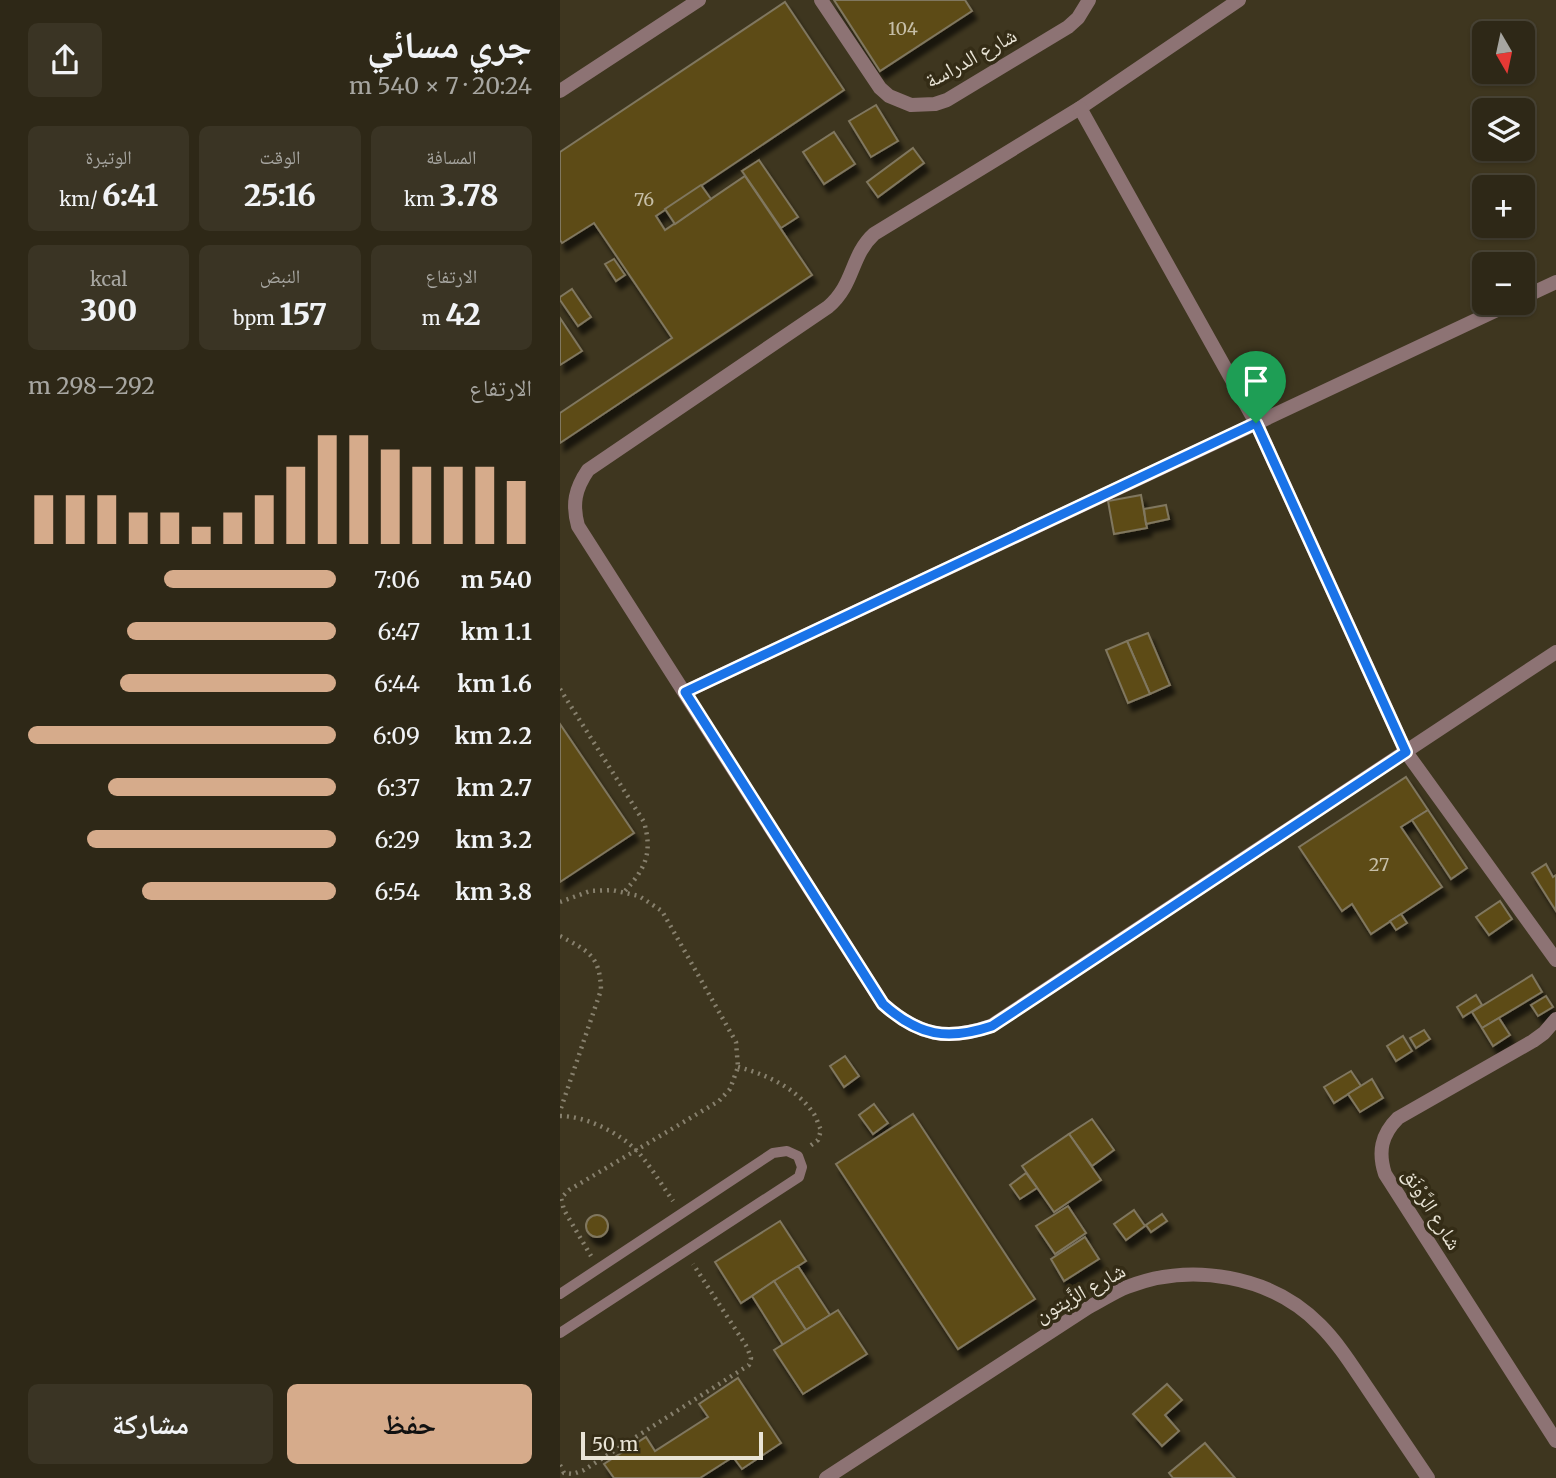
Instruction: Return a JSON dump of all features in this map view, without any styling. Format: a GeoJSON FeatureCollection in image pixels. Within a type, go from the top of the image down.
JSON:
{"type":"FeatureCollection","features":[{"type":"Feature","properties":{"kind":"street"},"geometry":{"type":"LineString","coordinates":[[560,91],[699,0]]}},
{"type":"Feature","properties":{"kind":"street","name":"شارع الدراسة"},"geometry":{"type":"LineString","coordinates":[[821,0],[880,88],[900,102],[923,106],[947,100],[1068,27],[1079,18],[1089,0]]}},
{"type":"Feature","properties":{"kind":"street"},"geometry":{"type":"LineString","coordinates":[[1239,0],[1080,108],[879,230],[864,244],[850,279],[841,294],[828,307],[599,460],[583,476],[574,496],[578,526],[883,1004],[901,1020],[922,1030],[945,1035],[969,1033],[992,1026],[1556,652]]}},
{"type":"Feature","properties":{"kind":"street"},"geometry":{"type":"LineString","coordinates":[[1080,108],[1256,423],[1406,752],[1556,960]]}},
{"type":"Feature","properties":{"kind":"street"},"geometry":{"type":"LineString","coordinates":[[1535,292],[1556,282]]}},
{"type":"Feature","properties":{"kind":"street"},"geometry":{"type":"LineString","coordinates":[[685,692],[1486,315]]}},
{"type":"Feature","properties":{"kind":"street","name":"شارع الرَّوْنَق"},"geometry":{"type":"LineString","coordinates":[[1556,1019],[1545,1033],[1533,1041],[1398,1118],[1383,1138],[1381,1150],[1385,1174],[1556,1441]]}},
{"type":"Feature","properties":{"kind":"street","name":"شارع الزَّيتون"},"geometry":{"type":"LineString","coordinates":[[826,1478],[1089,1307],[1126,1287],[1166,1276],[1207,1274],[1248,1282],[1286,1299],[1319,1324],[1345,1356],[1428,1478]]}},
{"type":"Feature","properties":{"kind":"lane"},"geometry":{"type":"LineString","coordinates":[[560,1294],[774,1153],[787,1151],[798,1156],[803,1167],[799,1177],[560,1334]]}},
{"type":"Feature","properties":{"kind":"path"},"geometry":{"type":"LineString","coordinates":[[560,689],[644,822],[648,836],[648,852],[641,873],[623,892]]}},
{"type":"Feature","properties":{"kind":"path"},"geometry":{"type":"LineString","coordinates":[[560,902],[590,891],[612,890],[639,896],[662,911],[736,1042],[738,1067],[730,1089],[719,1101],[569,1190],[561,1198],[564,1210],[598,1269]]}},
{"type":"Feature","properties":{"kind":"path"},"geometry":{"type":"LineString","coordinates":[[560,936],[584,949],[595,959],[600,971],[601,989],[560,1111]]}},
{"type":"Feature","properties":{"kind":"path"},"geometry":{"type":"LineString","coordinates":[[738,1067],[762,1074],[791,1091],[812,1110],[821,1130],[818,1140],[798,1156]]}},
{"type":"Feature","properties":{"kind":"path"},"geometry":{"type":"LineString","coordinates":[[560,1116],[588,1121],[612,1133],[637,1151],[682,1213]]}},
{"type":"Feature","properties":{"kind":"path"},"geometry":{"type":"LineString","coordinates":[[560,1465],[564,1472],[573,1474],[584,1470],[749,1365],[751,1358],[747,1347],[685,1251]]}},
{"type":"Feature","properties":{"kind":"building"},"geometry":{"type":"Polygon","coordinates":[[[834,0],[965,0],[972,11],[880,71],[834,0]]]}},
{"type":"Feature","properties":{"kind":"building"},"geometry":{"type":"Polygon","coordinates":[[[785,2],[844,90],[656,216],[665,230],[745,176],[812,275],[560,443],[560,413],[672,338],[594,223],[562,243],[560,240],[560,152],[785,2]]]}},
{"type":"Feature","properties":{"kind":"building"},"geometry":{"type":"Polygon","coordinates":[[[876,105],[898,141],[871,157],[849,121],[876,105]]]}},
{"type":"Feature","properties":{"kind":"building"},"geometry":{"type":"Polygon","coordinates":[[[834,132],[855,164],[824,184],[803,152],[834,132]]]}},
{"type":"Feature","properties":{"kind":"building"},"geometry":{"type":"Polygon","coordinates":[[[913,148],[924,163],[878,197],[867,182],[913,148]]]}},
{"type":"Feature","properties":{"kind":"building"},"geometry":{"type":"Polygon","coordinates":[[[759,160],[798,217],[781,228],[742,171],[759,160]]]}},
{"type":"Feature","properties":{"kind":"building"},"geometry":{"type":"Polygon","coordinates":[[[701,185],[711,199],[675,224],[665,209],[701,185]]]}},
{"type":"Feature","properties":{"kind":"building"},"geometry":{"type":"Polygon","coordinates":[[[614,259],[625,275],[616,281],[605,264],[614,259]]]}},
{"type":"Feature","properties":{"kind":"building"},"geometry":{"type":"Polygon","coordinates":[[[572,289],[591,317],[578,326],[560,300],[560,297],[572,289]]]}},
{"type":"Feature","properties":{"kind":"building"},"geometry":{"type":"Polygon","coordinates":[[[560,318],[582,351],[560,365],[560,318]]]}},
{"type":"Feature","properties":{"kind":"building"},"geometry":{"type":"Polygon","coordinates":[[[1141,495],[1147,528],[1114,534],[1108,501],[1141,495]]]}},
{"type":"Feature","properties":{"kind":"building"},"geometry":{"type":"Polygon","coordinates":[[[1166,505],[1169,519],[1146,524],[1144,509],[1166,505]]]}},
{"type":"Feature","properties":{"kind":"building"},"geometry":{"type":"Polygon","coordinates":[[[1148,633],[1170,685],[1150,694],[1127,641],[1148,633]]]}},
{"type":"Feature","properties":{"kind":"building"},"geometry":{"type":"Polygon","coordinates":[[[1127,641],[1150,694],[1128,703],[1106,650],[1127,641]]]}},
{"type":"Feature","properties":{"kind":"building"},"geometry":{"type":"Polygon","coordinates":[[[560,724],[634,833],[560,882],[560,724]]]}},
{"type":"Feature","properties":{"kind":"building"},"geometry":{"type":"Polygon","coordinates":[[[1406,777],[1428,810],[1401,827],[1442,887],[1371,934],[1352,904],[1342,911],[1299,847],[1406,777]]]}},
{"type":"Feature","properties":{"kind":"building"},"geometry":{"type":"Polygon","coordinates":[[[1428,810],[1467,868],[1451,879],[1412,820],[1428,810]]]}},
{"type":"Feature","properties":{"kind":"building"},"geometry":{"type":"Polygon","coordinates":[[[1546,864],[1553,877],[1556,875],[1556,911],[1532,873],[1546,864]]]}},
{"type":"Feature","properties":{"kind":"building"},"geometry":{"type":"Polygon","coordinates":[[[1500,901],[1512,919],[1489,935],[1476,917],[1500,901]]]}},
{"type":"Feature","properties":{"kind":"building"},"geometry":{"type":"Polygon","coordinates":[[[1401,914],[1407,923],[1396,930],[1390,921],[1401,914]]]}},
{"type":"Feature","properties":{"kind":"building"},"geometry":{"type":"Polygon","coordinates":[[[1532,975],[1542,992],[1482,1028],[1472,1012],[1532,975]]]}},
{"type":"Feature","properties":{"kind":"building"},"geometry":{"type":"Polygon","coordinates":[[[1476,995],[1482,1005],[1463,1017],[1457,1007],[1476,995]]]}},
{"type":"Feature","properties":{"kind":"building"},"geometry":{"type":"Polygon","coordinates":[[[1546,996],[1553,1007],[1538,1016],[1531,1005],[1546,996]]]}},
{"type":"Feature","properties":{"kind":"building"},"geometry":{"type":"Polygon","coordinates":[[[1499,1018],[1510,1035],[1493,1046],[1482,1028],[1499,1018]]]}},
{"type":"Feature","properties":{"kind":"building"},"geometry":{"type":"Polygon","coordinates":[[[1424,1030],[1430,1039],[1416,1048],[1410,1038],[1424,1030]]]}},
{"type":"Feature","properties":{"kind":"building"},"geometry":{"type":"Polygon","coordinates":[[[1403,1036],[1412,1051],[1396,1061],[1387,1046],[1403,1036]]]}},
{"type":"Feature","properties":{"kind":"building"},"geometry":{"type":"Polygon","coordinates":[[[845,1056],[859,1076],[844,1087],[830,1066],[845,1056]]]}},
{"type":"Feature","properties":{"kind":"building"},"geometry":{"type":"Polygon","coordinates":[[[1351,1071],[1361,1086],[1334,1103],[1324,1087],[1351,1071]]]}},
{"type":"Feature","properties":{"kind":"building"},"geometry":{"type":"Polygon","coordinates":[[[1372,1079],[1383,1098],[1360,1112],[1348,1094],[1372,1079]]]}},
{"type":"Feature","properties":{"kind":"building"},"geometry":{"type":"Polygon","coordinates":[[[874,1104],[888,1123],[873,1134],[859,1115],[874,1104]]]}},
{"type":"Feature","properties":{"kind":"building"},"geometry":{"type":"Polygon","coordinates":[[[913,1114],[1035,1299],[958,1349],[836,1164],[913,1114]]]}},
{"type":"Feature","properties":{"kind":"building"},"geometry":{"type":"Polygon","coordinates":[[[1092,1119],[1114,1150],[1092,1166],[1069,1134],[1092,1119]]]}},
{"type":"Feature","properties":{"kind":"building"},"geometry":{"type":"Polygon","coordinates":[[[1069,1134],[1101,1180],[1054,1212],[1022,1166],[1069,1134]]]}},
{"type":"Feature","properties":{"kind":"building"},"geometry":{"type":"Polygon","coordinates":[[[1026,1173],[1037,1188],[1020,1199],[1010,1185],[1026,1173]]]}},
{"type":"Feature","properties":{"kind":"building"},"geometry":{"type":"Polygon","coordinates":[[[1068,1206],[1086,1233],[1055,1254],[1036,1226],[1068,1206]]]}},
{"type":"Feature","properties":{"kind":"building"},"geometry":{"type":"Polygon","coordinates":[[[1134,1210],[1145,1226],[1126,1240],[1114,1224],[1134,1210]]]}},
{"type":"Feature","properties":{"kind":"building"},"geometry":{"type":"Polygon","coordinates":[[[1162,1214],[1167,1221],[1151,1232],[1146,1225],[1162,1214]]]}},
{"type":"Feature","properties":{"kind":"building"},"geometry":{"type":"Polygon","coordinates":[[[597,1215],[605,1218],[608,1226],[605,1234],[597,1237],[589,1234],[586,1226],[589,1218],[597,1215]]]}},
{"type":"Feature","properties":{"kind":"building"},"geometry":{"type":"Polygon","coordinates":[[[780,1221],[806,1261],[741,1303],[715,1262],[780,1221]]]}},
{"type":"Feature","properties":{"kind":"building"},"geometry":{"type":"Polygon","coordinates":[[[1085,1237],[1099,1259],[1064,1281],[1051,1259],[1085,1237]]]}},
{"type":"Feature","properties":{"kind":"building"},"geometry":{"type":"Polygon","coordinates":[[[798,1266],[830,1315],[806,1330],[774,1281],[798,1266]]]}},
{"type":"Feature","properties":{"kind":"building"},"geometry":{"type":"Polygon","coordinates":[[[774,1281],[806,1330],[783,1345],[752,1296],[774,1281]]]}},
{"type":"Feature","properties":{"kind":"building"},"geometry":{"type":"Polygon","coordinates":[[[838,1310],[867,1354],[803,1394],[774,1350],[838,1310]]]}},
{"type":"Feature","properties":{"kind":"building"},"geometry":{"type":"Polygon","coordinates":[[[738,1378],[781,1443],[742,1469],[733,1457],[700,1478],[614,1478],[604,1464],[646,1437],[655,1451],[708,1417],[699,1404],[738,1378]]]}},
{"type":"Feature","properties":{"kind":"building"},"geometry":{"type":"Polygon","coordinates":[[[1167,1384],[1182,1400],[1165,1415],[1179,1431],[1162,1446],[1133,1414],[1167,1384]]]}},
{"type":"Feature","properties":{"kind":"building"},"geometry":{"type":"Polygon","coordinates":[[[1205,1443],[1235,1478],[1173,1478],[1169,1473],[1205,1443]]]}},
{"type":"Feature","properties":{"kind":"route"},"geometry":{"type":"LineString","coordinates":[[1256,423],[1406,752],[992,1026],[969,1033],[945,1035],[922,1030],[901,1020],[883,1004],[685,692],[1256,423]]}}]}
